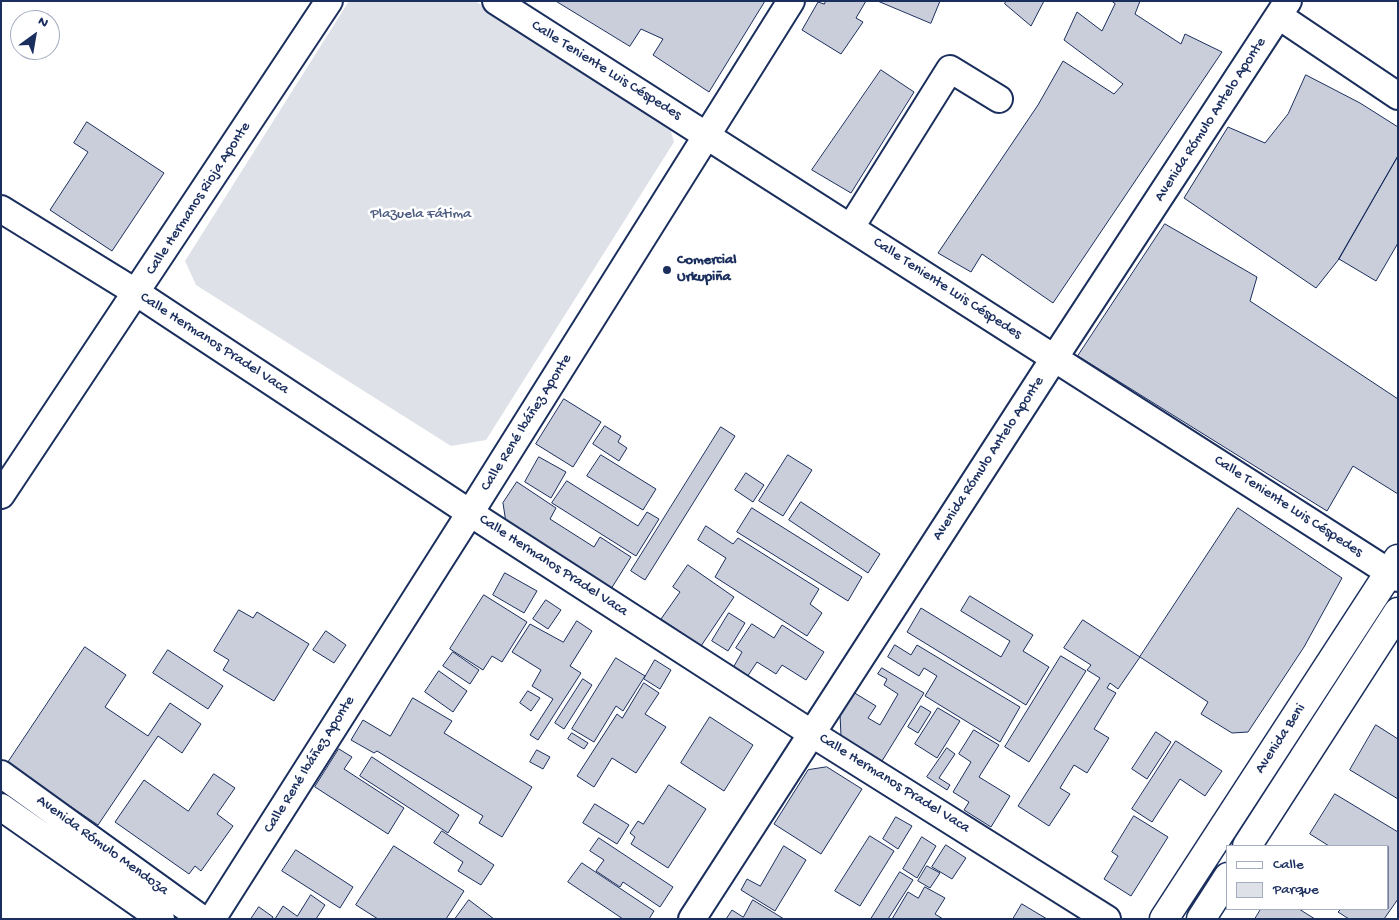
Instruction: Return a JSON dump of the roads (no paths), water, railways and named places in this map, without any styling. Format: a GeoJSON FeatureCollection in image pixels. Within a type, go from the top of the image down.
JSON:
{"type":"FeatureCollection","features":[{"type":"Feature","properties":{"kind":"main road","name":"Avenida Beni"},"geometry":{"type":"LineString","coordinates":[[1164,919],[1395,570]]}},
{"type":"Feature","properties":{"kind":"main road","name":"Avenida Beni"},"geometry":{"type":"LineString","coordinates":[[1248,845],[1398,612]]}},
{"type":"Feature","properties":{"kind":"main road"},"geometry":{"type":"LineString","coordinates":[[1201,919],[1226,880]]}},
{"type":"Feature","properties":{"kind":"street","name":"Calle Hermanos Rioja Aponte"},"geometry":{"type":"LineString","coordinates":[[1,495],[137,293],[329,1]]}},
{"type":"Feature","properties":{"kind":"street","name":"Calle Teniente Luis Céspedes"},"geometry":{"type":"LineString","coordinates":[[496,1],[1055,357],[1395,570]]}},
{"type":"Feature","properties":{"kind":"street","name":"Calle René Ibáñez Aponte"},"geometry":{"type":"LineString","coordinates":[[212,919],[470,513],[791,1]]}},
{"type":"Feature","properties":{"kind":"street"},"geometry":{"type":"LineString","coordinates":[[1284,8],[1398,96]]}},
{"type":"Feature","properties":{"kind":"street","name":"Avenida Rómulo Antelo Aponte"},"geometry":{"type":"LineString","coordinates":[[692,919],[1055,357],[1284,8]]}},
{"type":"Feature","properties":{"kind":"street"},"geometry":{"type":"LineString","coordinates":[[851,227],[950,69],[999,99]]}},
{"type":"Feature","properties":{"kind":"street","name":"Calle Hermanos Pradel Vaca"},"geometry":{"type":"LineString","coordinates":[[1,209],[137,293],[470,513],[812,733],[1107,919]]}},
{"type":"Feature","properties":{"kind":"street","name":"Avenida Rómulo Mendoza"},"geometry":{"type":"LineString","coordinates":[[1,774],[202,919]]}},
{"type":"Feature","properties":{"kind":"street","name":"Avenida Rómulo Mendoza"},"geometry":{"type":"LineString","coordinates":[[1,807],[161,919]]}},
{"type":"Feature","properties":{"kind":"place","name":"Comercial Urkupiña"},"geometry":{"type":"Point","coordinates":[667,270]}},
{"type":"Feature","properties":{"kind":"park label","name":"Plazuela Fátima"},"geometry":{"type":"Point","coordinates":[421,215]}}]}
